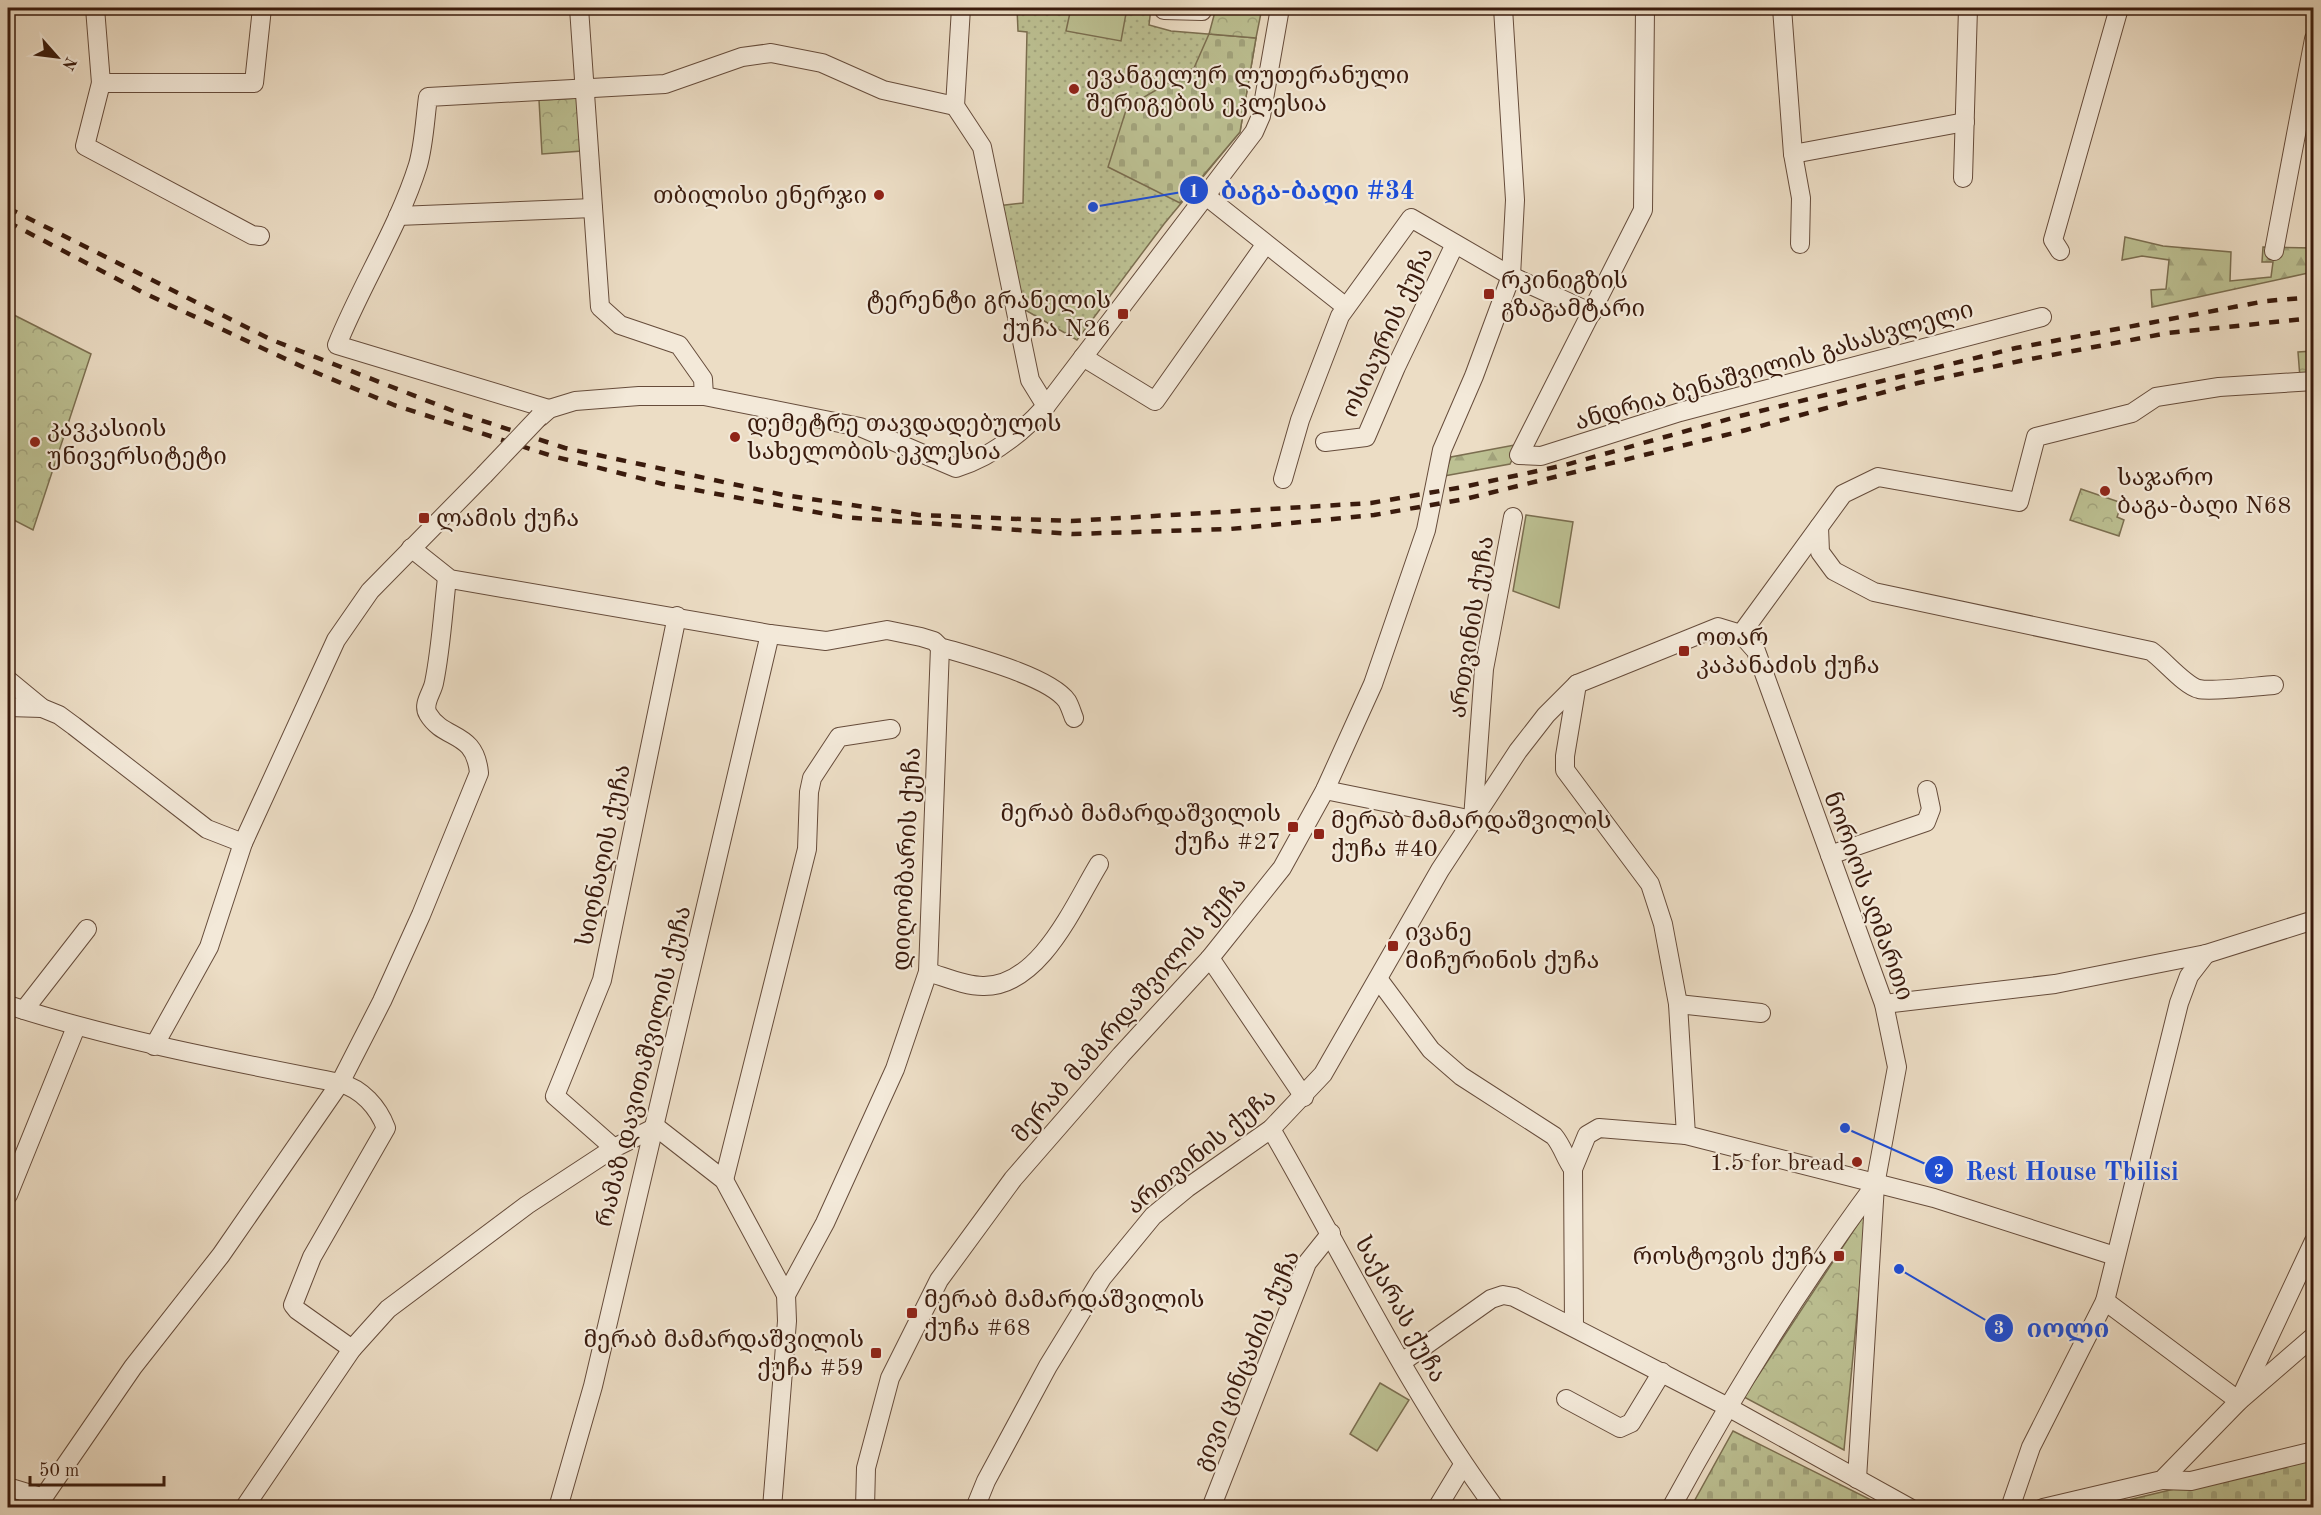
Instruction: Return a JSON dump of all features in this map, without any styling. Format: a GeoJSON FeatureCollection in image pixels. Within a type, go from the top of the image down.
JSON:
{"type":"FeatureCollection","features":[{"type":"Feature","properties":{"kind":"street"},"geometry":{"type":"LineString","coordinates":[[95,8],[101,83],[85,146],[252,235],[260,236]]}},
{"type":"Feature","properties":{"kind":"street"},"geometry":{"type":"LineString","coordinates":[[101,83],[254,83],[262,8]]}},
{"type":"Feature","properties":{"kind":"street"},"geometry":{"type":"LineString","coordinates":[[579,8],[600,307],[620,325],[679,345],[703,379],[704,396]]}},
{"type":"Feature","properties":{"kind":"street"},"geometry":{"type":"LineString","coordinates":[[961,8],[955,106],[982,147],[1030,380],[1046,406]]}},
{"type":"Feature","properties":{"kind":"street"},"geometry":{"type":"LineString","coordinates":[[1164,10],[1203,11],[1203,8]]}},
{"type":"Feature","properties":{"kind":"street"},"geometry":{"type":"LineString","coordinates":[[154,1046],[209,947],[243,843],[336,640],[370,591],[544,413],[575,401],[602,397],[704,396],[860,427],[956,468],[979,461],[1028,426],[1046,406],[1254,132],[1262,116],[1280,8]]}},
{"type":"Feature","properties":{"kind":"street","name":"მერაბ მამარდაშვილის ქუჩა"},"geometry":{"type":"LineString","coordinates":[[865,1508],[866,1468],[890,1378],[939,1280],[1013,1179],[1210,958],[1282,868],[1325,790],[1372,684],[1426,530],[1442,450],[1474,376],[1511,276],[1515,200],[1503,8]]}},
{"type":"Feature","properties":{"kind":"street"},"geometry":{"type":"LineString","coordinates":[[1283,479],[1300,420],[1340,316],[1411,218],[1511,276],[1592,313],[1643,210],[1645,8]]}},
{"type":"Feature","properties":{"kind":"street"},"geometry":{"type":"LineString","coordinates":[[1782,8],[1793,154],[1801,198],[1800,244]]}},
{"type":"Feature","properties":{"kind":"street"},"geometry":{"type":"LineString","coordinates":[[1963,178],[1968,8]]}},
{"type":"Feature","properties":{"kind":"street"},"geometry":{"type":"LineString","coordinates":[[2060,251],[2054,240],[2119,8]]}},
{"type":"Feature","properties":{"kind":"street"},"geometry":{"type":"LineString","coordinates":[[2274,251],[2313,39]]}},
{"type":"Feature","properties":{"kind":"street"},"geometry":{"type":"LineString","coordinates":[[544,413],[337,345],[366,278],[398,216],[418,163],[428,97],[665,84],[742,57],[771,53],[822,63],[883,90],[955,106]]}},
{"type":"Feature","properties":{"kind":"street"},"geometry":{"type":"LineString","coordinates":[[1793,154],[1965,122]]}},
{"type":"Feature","properties":{"kind":"street"},"geometry":{"type":"LineString","coordinates":[[1206,196],[1346,307]]}},
{"type":"Feature","properties":{"kind":"street"},"geometry":{"type":"LineString","coordinates":[[398,216],[593,208]]}},
{"type":"Feature","properties":{"kind":"street","name":"ოსიაურის ქუჩა"},"geometry":{"type":"LineString","coordinates":[[1325,442],[1366,436],[1395,367],[1455,244]]}},
{"type":"Feature","properties":{"kind":"street"},"geometry":{"type":"LineString","coordinates":[[1083,357],[1155,401],[1265,245]]}},
{"type":"Feature","properties":{"kind":"street","name":"ანდრია ბენაშვილის გასასვლელი"},"geometry":{"type":"LineString","coordinates":[[1592,313],[1518,455],[1541,456],[1680,412],[2042,316]]}},
{"type":"Feature","properties":{"kind":"street"},"geometry":{"type":"LineString","coordinates":[[1325,790],[1473,820],[1518,752],[1546,715],[1577,684],[1718,627],[1741,633],[1843,494],[1878,477],[2019,502],[2036,438],[2132,413],[2156,397],[2219,387],[2313,381]]}},
{"type":"Feature","properties":{"kind":"street","name":"ართვინის ქუჩა"},"geometry":{"type":"LineString","coordinates":[[975,1508],[986,1481],[1059,1347],[1081,1309],[1124,1249],[1153,1216],[1187,1188],[1271,1129],[1304,1097],[1323,1074],[1379,980],[1440,870],[1473,820],[1484,669],[1513,517]]}},
{"type":"Feature","properties":{"kind":"street"},"geometry":{"type":"LineString","coordinates":[[1819,526],[1820,552],[1834,571],[1874,592],[2151,651],[2169,663],[2182,679],[2198,689],[2274,685]]}},
{"type":"Feature","properties":{"kind":"street"},"geometry":{"type":"LineString","coordinates":[[411,548],[447,578],[677,616],[770,634],[826,641],[887,630],[921,637],[934,641],[940,647],[1012,668],[1052,689],[1067,700],[1074,718]]}},
{"type":"Feature","properties":{"kind":"street"},"geometry":{"type":"LineString","coordinates":[[8,1487],[38,1502],[133,1367],[220,1256],[340,1083],[382,1001],[421,915],[479,773],[478,758],[468,744],[435,722],[427,712],[426,704],[433,685],[447,578]]}},
{"type":"Feature","properties":{"kind":"street","name":"სიღნაღის ქუჩა"},"geometry":{"type":"LineString","coordinates":[[614,1148],[555,1096],[602,980],[677,616]]}},
{"type":"Feature","properties":{"kind":"street","name":"ნორიოს აღმართი"},"geometry":{"type":"LineString","coordinates":[[1741,633],[1756,651],[1884,1004],[1897,1067],[1875,1185],[1857,1479]]}},
{"type":"Feature","properties":{"kind":"street","name":"რამაზ დავითაშვილის ქუჩა"},"geometry":{"type":"LineString","coordinates":[[558,1508],[593,1386],[618,1271],[656,1127],[770,634]]}},
{"type":"Feature","properties":{"kind":"street","name":"დიღომბარის ქუჩა"},"geometry":{"type":"LineString","coordinates":[[786,1295],[825,1223],[895,1070],[928,972],[940,647]]}},
{"type":"Feature","properties":{"kind":"street"},"geometry":{"type":"LineString","coordinates":[[8,680],[42,708],[59,715],[74,726],[207,829],[243,843]]}},
{"type":"Feature","properties":{"kind":"street"},"geometry":{"type":"LineString","coordinates":[[1577,684],[1564,756],[1565,770],[1650,884],[1663,924],[1678,1004],[1686,1135]]}},
{"type":"Feature","properties":{"kind":"street"},"geometry":{"type":"LineString","coordinates":[[8,707],[42,708]]}},
{"type":"Feature","properties":{"kind":"street"},"geometry":{"type":"LineString","coordinates":[[724,1180],[807,849],[809,792],[812,778],[839,737],[891,729]]}},
{"type":"Feature","properties":{"kind":"street"},"geometry":{"type":"LineString","coordinates":[[1830,855],[1926,822],[1931,809],[1927,790]]}},
{"type":"Feature","properties":{"kind":"street"},"geometry":{"type":"LineString","coordinates":[[928,972],[981,986],[1000,984],[1022,973],[1045,952],[1099,864]]}},
{"type":"Feature","properties":{"kind":"street"},"geometry":{"type":"LineString","coordinates":[[1884,1004],[2055,984],[2206,954],[2313,920]]}},
{"type":"Feature","properties":{"kind":"street"},"geometry":{"type":"LineString","coordinates":[[87,929],[16,1008],[76,1027],[154,1046],[353,1086],[381,1114],[386,1128],[312,1257],[293,1305],[352,1349]]}},
{"type":"Feature","properties":{"kind":"street"},"geometry":{"type":"LineString","coordinates":[[2010,1508],[2031,1448],[2105,1301],[2179,1003],[2189,976],[2206,954]]}},
{"type":"Feature","properties":{"kind":"street"},"geometry":{"type":"LineString","coordinates":[[1210,958],[1304,1097]]}},
{"type":"Feature","properties":{"kind":"street"},"geometry":{"type":"LineString","coordinates":[[1379,980],[1431,1050],[1461,1076],[1554,1136],[1574,1169]]}},
{"type":"Feature","properties":{"kind":"street"},"geometry":{"type":"LineString","coordinates":[[1678,1004],[1761,1013]]}},
{"type":"Feature","properties":{"kind":"street"},"geometry":{"type":"LineString","coordinates":[[8,1195],[76,1027]]}},
{"type":"Feature","properties":{"kind":"street"},"geometry":{"type":"LineString","coordinates":[[244,1508],[352,1349],[388,1309],[461,1252],[614,1148],[656,1127],[724,1180],[786,1295],[787,1321],[772,1508]]}},
{"type":"Feature","properties":{"kind":"street"},"geometry":{"type":"LineString","coordinates":[[1574,1325],[1574,1169],[1587,1135],[1599,1128],[1686,1135],[1875,1185],[1934,1198],[2115,1256]]}},
{"type":"Feature","properties":{"kind":"street","name":"საქარას ქუჩა"},"geometry":{"type":"LineString","coordinates":[[1271,1129],[1402,1362],[1463,1464],[1495,1508]]}},
{"type":"Feature","properties":{"kind":"street","name":"ნორიოს აღმართი"},"geometry":{"type":"LineString","coordinates":[[1671,1508],[1726,1406],[1827,1249],[1875,1185]]}},
{"type":"Feature","properties":{"kind":"street","name":"გივი ცინცაძის ქუჩა"},"geometry":{"type":"LineString","coordinates":[[1211,1508],[1307,1263],[1331,1233]]}},
{"type":"Feature","properties":{"kind":"street"},"geometry":{"type":"LineString","coordinates":[[2239,1401],[2313,1241]]}},
{"type":"Feature","properties":{"kind":"street"},"geometry":{"type":"LineString","coordinates":[[1402,1362],[1491,1299],[1503,1295],[1514,1297],[1574,1325],[1910,1508]]}},
{"type":"Feature","properties":{"kind":"street"},"geometry":{"type":"LineString","coordinates":[[2105,1301],[2239,1401]]}},
{"type":"Feature","properties":{"kind":"street"},"geometry":{"type":"LineString","coordinates":[[2162,1480],[2239,1401],[2313,1336]]}},
{"type":"Feature","properties":{"kind":"street"},"geometry":{"type":"LineString","coordinates":[[1566,1399],[1620,1428],[1627,1427],[1662,1372]]}},
{"type":"Feature","properties":{"kind":"street"},"geometry":{"type":"LineString","coordinates":[[2043,1508],[2162,1480],[2191,1481],[2313,1451]]}},
{"type":"Feature","properties":{"kind":"street"},"geometry":{"type":"LineString","coordinates":[[1437,1508],[1463,1464]]}},
{"type":"Feature","properties":{"kind":"green space"},"geometry":{"type":"Polygon","coordinates":[[[1017,8],[1151,8],[1149,25],[1171,31],[1256,38],[1240,132],[1164,224],[1077,340],[1020,307],[997,206],[1023,203],[1027,32],[1018,31],[1017,8]]]}},
{"type":"Feature","properties":{"kind":"green space"},"geometry":{"type":"Polygon","coordinates":[[[1071,8],[1127,8],[1121,41],[1066,31],[1071,8]]]}},
{"type":"Feature","properties":{"kind":"green space"},"geometry":{"type":"Polygon","coordinates":[[[1216,8],[1262,8],[1256,38],[1209,34],[1216,8]]]}},
{"type":"Feature","properties":{"kind":"green space"},"geometry":{"type":"Polygon","coordinates":[[[1209,34],[1256,38],[1240,132],[1180,203],[1108,167],[1127,107],[1194,68],[1209,34]]]}},
{"type":"Feature","properties":{"kind":"green space"},"geometry":{"type":"Polygon","coordinates":[[[579,98],[582,151],[542,154],[539,100],[579,98]]]}},
{"type":"Feature","properties":{"kind":"green space"},"geometry":{"type":"Polygon","coordinates":[[[2125,237],[2163,246],[2231,252],[2230,281],[2271,277],[2273,262],[2262,262],[2263,247],[2313,248],[2313,272],[2152,307],[2151,290],[2166,289],[2169,260],[2142,256],[2122,260],[2125,237]]]}},
{"type":"Feature","properties":{"kind":"green space","name":"კავკასიის უნივერსიტეტი"},"geometry":{"type":"Polygon","coordinates":[[[8,312],[91,354],[33,530],[8,517],[8,312]]]}},
{"type":"Feature","properties":{"kind":"green space"},"geometry":{"type":"Polygon","coordinates":[[[2313,351],[2313,377],[2300,378],[2298,352],[2313,351]]]}},
{"type":"Feature","properties":{"kind":"green space"},"geometry":{"type":"Polygon","coordinates":[[[1520,444],[1510,464],[1444,476],[1451,457],[1520,444]]]}},
{"type":"Feature","properties":{"kind":"green space"},"geometry":{"type":"Polygon","coordinates":[[[2081,489],[2122,503],[2117,517],[2124,520],[2119,536],[2070,520],[2081,489]]]}},
{"type":"Feature","properties":{"kind":"green space"},"geometry":{"type":"Polygon","coordinates":[[[1526,515],[1573,522],[1559,608],[1513,591],[1526,515]]]}},
{"type":"Feature","properties":{"kind":"green space"},"geometry":{"type":"Polygon","coordinates":[[[1867,1210],[1844,1450],[1744,1397],[1867,1210]]]}},
{"type":"Feature","properties":{"kind":"green space"},"geometry":{"type":"Polygon","coordinates":[[[1380,1383],[1409,1400],[1377,1451],[1350,1434],[1380,1383]]]}},
{"type":"Feature","properties":{"kind":"green space"},"geometry":{"type":"Polygon","coordinates":[[[1733,1431],[1885,1507],[1691,1507],[1733,1431]]]}},
{"type":"Feature","properties":{"kind":"green space"},"geometry":{"type":"Polygon","coordinates":[[[2313,1456],[2313,1507],[2097,1508],[2107,1505],[2313,1456]]]}},
{"type":"Feature","properties":{"kind":"railway"},"geometry":{"type":"LineString","coordinates":[[8,208],[272,340],[456,412],[565,448],[784,495],[919,515],[1071,521],[1371,503],[1463,487],[1565,465],[1736,417],[2016,348],[2266,301],[2314,297]]}},
{"type":"Feature","properties":{"kind":"railway"},"geometry":{"type":"LineString","coordinates":[[8,222],[144,293],[305,368],[394,405],[552,456],[663,484],[842,517],[1073,534],[1230,529],[1374,515],[1465,499],[1746,430],[1918,383],[2020,361],[2168,333],[2314,318]]}},
{"type":"Feature","properties":{"kind":"place","name":"ევანგელურ ლუთერანული შერიგების ეკლესია"},"geometry":{"type":"Point","coordinates":[1074,89]}},
{"type":"Feature","properties":{"kind":"place","name":"თბილისი ენერჯი"},"geometry":{"type":"Point","coordinates":[879,195]}},
{"type":"Feature","properties":{"kind":"place","name":"ბაგა-ბაღი #34"},"geometry":{"type":"Point","coordinates":[1093,207]}},
{"type":"Feature","properties":{"kind":"place","name":"რკინიგზის გზაგამტარი"},"geometry":{"type":"Point","coordinates":[1489,294]}},
{"type":"Feature","properties":{"kind":"place","name":"ტერენტი გრანელის ქუჩა N26"},"geometry":{"type":"Point","coordinates":[1123,314]}},
{"type":"Feature","properties":{"kind":"place","name":"დემეტრე თავდადებულის სახელობის ეკლესია"},"geometry":{"type":"Point","coordinates":[735,437]}},
{"type":"Feature","properties":{"kind":"place","name":"კავკასიის უნივერსიტეტი"},"geometry":{"type":"Point","coordinates":[35,442]}},
{"type":"Feature","properties":{"kind":"place","name":"საჯარო ბაგა-ბაღი N68"},"geometry":{"type":"Point","coordinates":[2105,491]}},
{"type":"Feature","properties":{"kind":"place","name":"ლამის ქუჩა"},"geometry":{"type":"Point","coordinates":[424,518]}},
{"type":"Feature","properties":{"kind":"place","name":"ოთარ კაპანაძის ქუჩა"},"geometry":{"type":"Point","coordinates":[1684,651]}},
{"type":"Feature","properties":{"kind":"place","name":"მერაბ მამარდაშვილის ქუჩა #27"},"geometry":{"type":"Point","coordinates":[1293,827]}},
{"type":"Feature","properties":{"kind":"place","name":"მერაბ მამარდაშვილის ქუჩა #40"},"geometry":{"type":"Point","coordinates":[1319,834]}},
{"type":"Feature","properties":{"kind":"place","name":"ივანე მიჩურინის ქუჩა"},"geometry":{"type":"Point","coordinates":[1393,946]}},
{"type":"Feature","properties":{"kind":"place","name":"Rest House Tbilisi"},"geometry":{"type":"Point","coordinates":[1845,1128]}},
{"type":"Feature","properties":{"kind":"place","name":"1.5 for bread"},"geometry":{"type":"Point","coordinates":[1857,1162]}},
{"type":"Feature","properties":{"kind":"place","name":"როსტოვის ქუჩა"},"geometry":{"type":"Point","coordinates":[1839,1256]}},
{"type":"Feature","properties":{"kind":"place","name":"იოლი"},"geometry":{"type":"Point","coordinates":[1899,1269]}},
{"type":"Feature","properties":{"kind":"place","name":"მერაბ მამარდაშვილის ქუჩა #68"},"geometry":{"type":"Point","coordinates":[912,1313]}},
{"type":"Feature","properties":{"kind":"place","name":"მერაბ მამარდაშვილის ქუჩა #59"},"geometry":{"type":"Point","coordinates":[876,1353]}}]}
